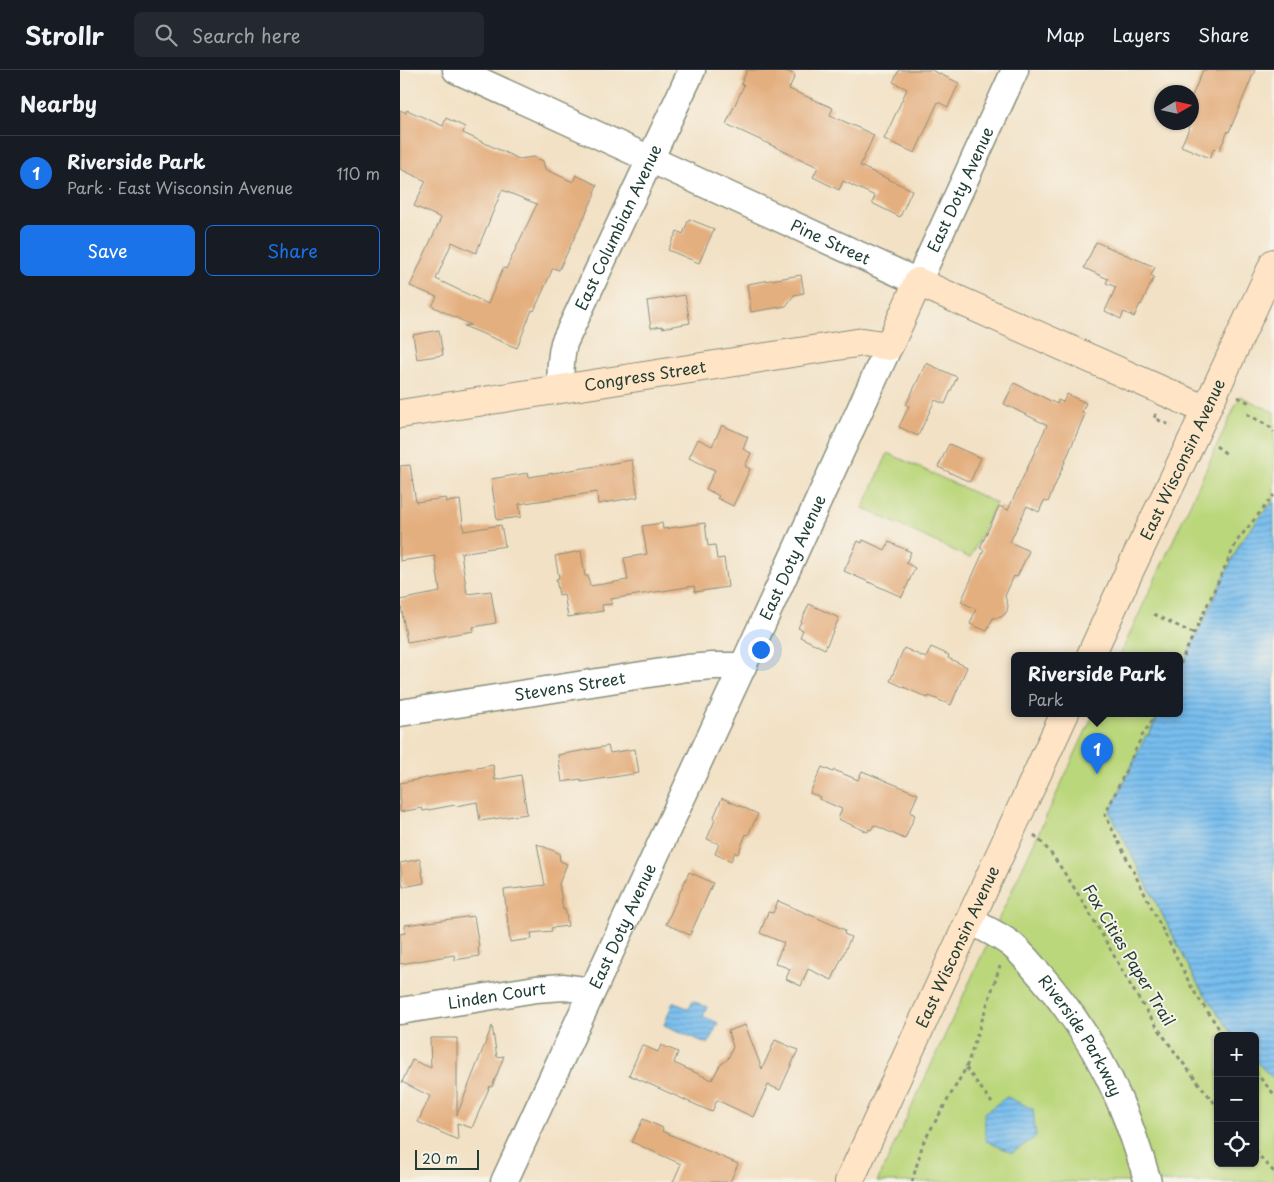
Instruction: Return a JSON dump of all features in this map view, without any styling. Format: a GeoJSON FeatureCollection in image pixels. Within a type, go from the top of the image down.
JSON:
{"type":"FeatureCollection","features":[{"type":"Feature","properties":{"kind":"main road","name":"East Wisconsin Avenue"},"geometry":{"type":"LineString","coordinates":[[1092,652],[1274,263]]}},
{"type":"Feature","properties":{"kind":"main road","name":"East Doty Avenue"},"geometry":{"type":"LineString","coordinates":[[889,346],[918,282]]}},
{"type":"Feature","properties":{"kind":"main road","name":"Pine Street"},"geometry":{"type":"LineString","coordinates":[[918,282],[1206,410]]}},
{"type":"Feature","properties":{"kind":"main road","name":"Congress Street"},"geometry":{"type":"LineString","coordinates":[[400,414],[863,342],[889,346]]}},
{"type":"Feature","properties":{"kind":"main road","name":"East Wisconsin Avenue"},"geometry":{"type":"LineString","coordinates":[[849,1182],[1063,717]]}},
{"type":"Feature","properties":{"kind":"street","name":"Pine Street"},"geometry":{"type":"LineString","coordinates":[[456,70],[918,282]]}},
{"type":"Feature","properties":{"kind":"street","name":"East Columbian Avenue"},"geometry":{"type":"LineString","coordinates":[[561,389],[560,357],[564,343],[692,70]]}},
{"type":"Feature","properties":{"kind":"street","name":"East Doty Avenue"},"geometry":{"type":"LineString","coordinates":[[918,282],[1015,70]]}},
{"type":"Feature","properties":{"kind":"street","name":"East Doty Avenue"},"geometry":{"type":"LineString","coordinates":[[504,1182],[889,346]]}},
{"type":"Feature","properties":{"kind":"street","name":"Stevens Street"},"geometry":{"type":"LineString","coordinates":[[400,713],[687,668],[742,666]]}},
{"type":"Feature","properties":{"kind":"street","name":"Riverside Parkway"},"geometry":{"type":"LineString","coordinates":[[969,920],[1013,946],[1050,986],[1071,1015],[1098,1058],[1120,1102],[1148,1182]]}},
{"type":"Feature","properties":{"kind":"street","name":"Linden Court"},"geometry":{"type":"LineString","coordinates":[[400,1011],[564,987],[592,991]]}},
{"type":"Feature","properties":{"kind":"path"},"geometry":{"type":"LineString","coordinates":[[1247,414],[1270,427],[1274,432]]}},
{"type":"Feature","properties":{"kind":"path"},"geometry":{"type":"LineString","coordinates":[[1183,658],[1237,541],[1274,496]]}},
{"type":"Feature","properties":{"kind":"path"},"geometry":{"type":"LineString","coordinates":[[1154,614],[1194,634]]}},
{"type":"Feature","properties":{"kind":"path"},"geometry":{"type":"LineString","coordinates":[[1154,717],[1143,734],[1105,816],[1193,990],[1221,1032]]}},
{"type":"Feature","properties":{"kind":"path","name":"Fox Cities Paper Trail"},"geometry":{"type":"LineString","coordinates":[[1014,823],[1034,835],[1047,847],[1098,927],[1124,974],[1154,1021],[1194,1078],[1214,1101]]}},
{"type":"Feature","properties":{"kind":"path"},"geometry":{"type":"LineString","coordinates":[[912,1182],[923,1144],[966,1068],[1001,961]]}},
{"type":"Feature","properties":{"kind":"path"},"geometry":{"type":"LineString","coordinates":[[966,1068],[992,1104]]}},
{"type":"Feature","properties":{"kind":"path"},"geometry":{"type":"LineString","coordinates":[[1259,1077],[1274,1094]]}},
{"type":"Feature","properties":{"kind":"path"},"geometry":{"type":"LineString","coordinates":[[1259,1155],[1274,1172]]}},
{"type":"Feature","properties":{"kind":"green space"},"geometry":{"type":"Polygon","coordinates":[[[1240,396],[1274,412],[1274,500],[1241,541],[1183,664],[1183,652],[1121,652],[1240,396]]]}},
{"type":"Feature","properties":{"kind":"green space"},"geometry":{"type":"Polygon","coordinates":[[[888,453],[996,503],[970,558],[863,508],[888,453]]]}},
{"type":"Feature","properties":{"kind":"green space"},"geometry":{"type":"Polygon","coordinates":[[[1092,717],[1157,717],[1110,812],[1196,981],[1230,1032],[1214,1032],[1214,1167],[1259,1167],[1259,1064],[1274,1080],[1274,1182],[877,1182],[1092,717]]]}},
{"type":"Feature","properties":{"kind":"water"},"geometry":{"type":"Polygon","coordinates":[[[1274,500],[1274,1080],[1259,1064],[1259,1032],[1230,1032],[1196,981],[1110,812],[1146,735],[1149,735],[1157,717],[1183,717],[1183,664],[1241,541],[1274,500]]]}},
{"type":"Feature","properties":{"kind":"water"},"geometry":{"type":"Polygon","coordinates":[[[693,1001],[707,1007],[703,1016],[718,1023],[708,1044],[664,1025],[673,1002],[689,1009],[693,1001]]]}},
{"type":"Feature","properties":{"kind":"water"},"geometry":{"type":"Polygon","coordinates":[[[1007,1097],[1033,1109],[1036,1137],[1012,1153],[986,1141],[984,1113],[1007,1097]]]}},
{"type":"Feature","properties":{"kind":"building"},"geometry":{"type":"Polygon","coordinates":[[[747,70],[784,70],[795,75],[789,89],[833,108],[830,115],[874,135],[860,166],[912,190],[900,217],[872,203],[875,196],[843,181],[839,190],[813,177],[818,167],[726,124],[744,85],[741,84],[747,70]]]}},
{"type":"Feature","properties":{"kind":"building"},"geometry":{"type":"Polygon","coordinates":[[[899,70],[931,70],[959,83],[948,107],[938,102],[915,153],[884,139],[907,89],[893,82],[899,70]]]}},
{"type":"Feature","properties":{"kind":"building"},"geometry":{"type":"Polygon","coordinates":[[[1203,70],[1255,70],[1229,132],[1219,151],[1214,148],[1210,158],[1181,146],[1188,130],[1199,130],[1199,85],[1197,85],[1203,70]]]}},
{"type":"Feature","properties":{"kind":"building"},"geometry":{"type":"Polygon","coordinates":[[[400,110],[406,113],[407,110],[443,126],[446,118],[465,127],[463,133],[519,159],[534,157],[543,161],[545,169],[573,182],[576,175],[597,185],[595,194],[559,270],[553,268],[534,311],[532,310],[517,348],[464,326],[471,325],[432,306],[437,297],[410,286],[441,218],[414,206],[426,181],[400,169],[400,110]],[[502,190],[476,253],[452,242],[436,279],[488,304],[503,268],[506,269],[537,204],[502,190]]]}},
{"type":"Feature","properties":{"kind":"building"},"geometry":{"type":"Polygon","coordinates":[[[689,219],[714,229],[699,263],[668,250],[677,231],[683,234],[689,219]]]}},
{"type":"Feature","properties":{"kind":"building"},"geometry":{"type":"Polygon","coordinates":[[[1096,242],[1155,267],[1151,275],[1154,277],[1134,317],[1124,312],[1121,319],[1105,311],[1116,287],[1106,283],[1108,279],[1084,268],[1096,242]]]}},
{"type":"Feature","properties":{"kind":"building"},"geometry":{"type":"Polygon","coordinates":[[[801,275],[804,293],[794,295],[786,306],[751,312],[747,284],[801,275]]]}},
{"type":"Feature","properties":{"kind":"building"},"geometry":{"type":"Polygon","coordinates":[[[685,295],[690,323],[651,328],[647,301],[685,295]]]}},
{"type":"Feature","properties":{"kind":"building"},"geometry":{"type":"Polygon","coordinates":[[[439,330],[443,355],[417,359],[413,335],[439,330]]]}},
{"type":"Feature","properties":{"kind":"building"},"geometry":{"type":"Polygon","coordinates":[[[926,363],[957,377],[945,404],[935,400],[918,436],[899,427],[909,406],[906,405],[926,363]]]}},
{"type":"Feature","properties":{"kind":"building"},"geometry":{"type":"Polygon","coordinates":[[[1014,383],[1057,404],[1058,400],[1063,402],[1067,394],[1086,403],[1082,412],[1085,414],[1048,502],[1044,501],[1039,512],[1027,506],[1010,542],[1029,551],[1017,577],[1014,576],[1005,596],[1008,606],[1007,611],[1001,617],[993,618],[987,631],[970,624],[976,609],[961,602],[984,550],[980,548],[999,506],[1008,510],[1047,425],[1004,404],[1014,383]]]}},
{"type":"Feature","properties":{"kind":"building"},"geometry":{"type":"Polygon","coordinates":[[[722,425],[748,437],[743,449],[751,453],[745,466],[750,469],[733,506],[717,498],[719,496],[706,489],[715,470],[689,458],[698,439],[712,446],[722,425]]]}},
{"type":"Feature","properties":{"kind":"building"},"geometry":{"type":"Polygon","coordinates":[[[949,444],[981,458],[970,482],[938,467],[949,444]]]}},
{"type":"Feature","properties":{"kind":"building"},"geometry":{"type":"Polygon","coordinates":[[[632,460],[638,497],[598,504],[597,492],[519,504],[521,517],[497,520],[491,479],[528,473],[529,477],[632,460]]]}},
{"type":"Feature","properties":{"kind":"building"},"geometry":{"type":"Polygon","coordinates":[[[410,465],[416,502],[446,498],[447,502],[460,500],[464,531],[501,525],[505,546],[461,553],[467,594],[491,591],[496,623],[473,627],[474,631],[407,642],[400,600],[440,592],[435,556],[400,561],[400,466],[410,465]]]}},
{"type":"Feature","properties":{"kind":"building"},"geometry":{"type":"Polygon","coordinates":[[[662,523],[663,529],[705,523],[708,546],[715,545],[717,559],[724,558],[728,587],[695,592],[694,586],[611,599],[612,604],[602,605],[603,611],[568,617],[564,594],[559,595],[556,579],[559,578],[555,556],[581,551],[585,576],[588,576],[590,586],[628,580],[624,558],[647,554],[642,526],[662,523]]]}},
{"type":"Feature","properties":{"kind":"building"},"geometry":{"type":"Polygon","coordinates":[[[863,540],[885,550],[889,542],[911,552],[906,563],[915,568],[902,597],[844,571],[858,541],[862,543],[863,540]]]}},
{"type":"Feature","properties":{"kind":"building"},"geometry":{"type":"Polygon","coordinates":[[[809,604],[839,618],[825,649],[800,637],[803,630],[798,628],[809,604]]]}},
{"type":"Feature","properties":{"kind":"building"},"geometry":{"type":"Polygon","coordinates":[[[931,647],[949,655],[948,658],[967,667],[951,705],[929,696],[928,698],[890,681],[904,648],[926,658],[931,647]]]}},
{"type":"Feature","properties":{"kind":"building"},"geometry":{"type":"Polygon","coordinates":[[[608,746],[610,753],[635,749],[639,773],[581,782],[581,779],[562,782],[558,755],[608,746]]]}},
{"type":"Feature","properties":{"kind":"building"},"geometry":{"type":"Polygon","coordinates":[[[493,765],[495,780],[521,775],[527,814],[480,821],[477,802],[423,811],[422,808],[400,812],[400,783],[493,765]]]}},
{"type":"Feature","properties":{"kind":"building"},"geometry":{"type":"Polygon","coordinates":[[[822,767],[858,780],[862,771],[918,794],[910,812],[915,815],[905,839],[874,825],[868,832],[838,819],[842,809],[810,793],[822,767]]]}},
{"type":"Feature","properties":{"kind":"building"},"geometry":{"type":"Polygon","coordinates":[[[722,798],[758,814],[748,835],[746,834],[738,854],[735,852],[731,861],[715,854],[719,844],[707,839],[722,798]]]}},
{"type":"Feature","properties":{"kind":"building"},"geometry":{"type":"Polygon","coordinates":[[[537,844],[559,853],[560,861],[567,864],[559,884],[563,910],[565,909],[568,926],[551,928],[552,931],[531,933],[532,939],[510,942],[504,890],[545,885],[537,844]]]}},
{"type":"Feature","properties":{"kind":"building"},"geometry":{"type":"Polygon","coordinates":[[[420,859],[424,883],[403,887],[400,863],[420,859]]]}},
{"type":"Feature","properties":{"kind":"building"},"geometry":{"type":"Polygon","coordinates":[[[689,872],[713,883],[690,935],[666,924],[689,872]]]}},
{"type":"Feature","properties":{"kind":"building"},"geometry":{"type":"Polygon","coordinates":[[[778,901],[845,930],[844,934],[851,937],[832,980],[808,969],[801,986],[786,979],[790,969],[775,963],[784,943],[760,933],[768,912],[773,913],[778,901]]]}},
{"type":"Feature","properties":{"kind":"building"},"geometry":{"type":"Polygon","coordinates":[[[474,916],[479,956],[455,960],[454,955],[400,964],[400,934],[405,933],[405,925],[474,916]]]}},
{"type":"Feature","properties":{"kind":"building"},"geometry":{"type":"Polygon","coordinates":[[[745,1025],[762,1069],[775,1040],[798,1050],[780,1090],[768,1085],[753,1117],[717,1100],[712,1112],[629,1075],[642,1045],[658,1052],[661,1045],[678,1052],[674,1063],[712,1080],[720,1065],[728,1059],[733,1047],[728,1031],[745,1025]]]}},
{"type":"Feature","properties":{"kind":"building"},"geometry":{"type":"Polygon","coordinates":[[[492,1026],[497,1057],[504,1056],[492,1087],[490,1086],[472,1128],[457,1123],[458,1140],[418,1122],[430,1096],[402,1082],[412,1060],[431,1068],[430,1038],[457,1038],[457,1115],[492,1026]]]}},
{"type":"Feature","properties":{"kind":"building"},"geometry":{"type":"Polygon","coordinates":[[[643,1119],[663,1128],[662,1131],[738,1164],[730,1182],[673,1182],[681,1164],[632,1142],[643,1119]]]}},
{"type":"Feature","properties":{"kind":"place","name":"Riverside Park"},"geometry":{"type":"Point","coordinates":[1097,774]}}]}
